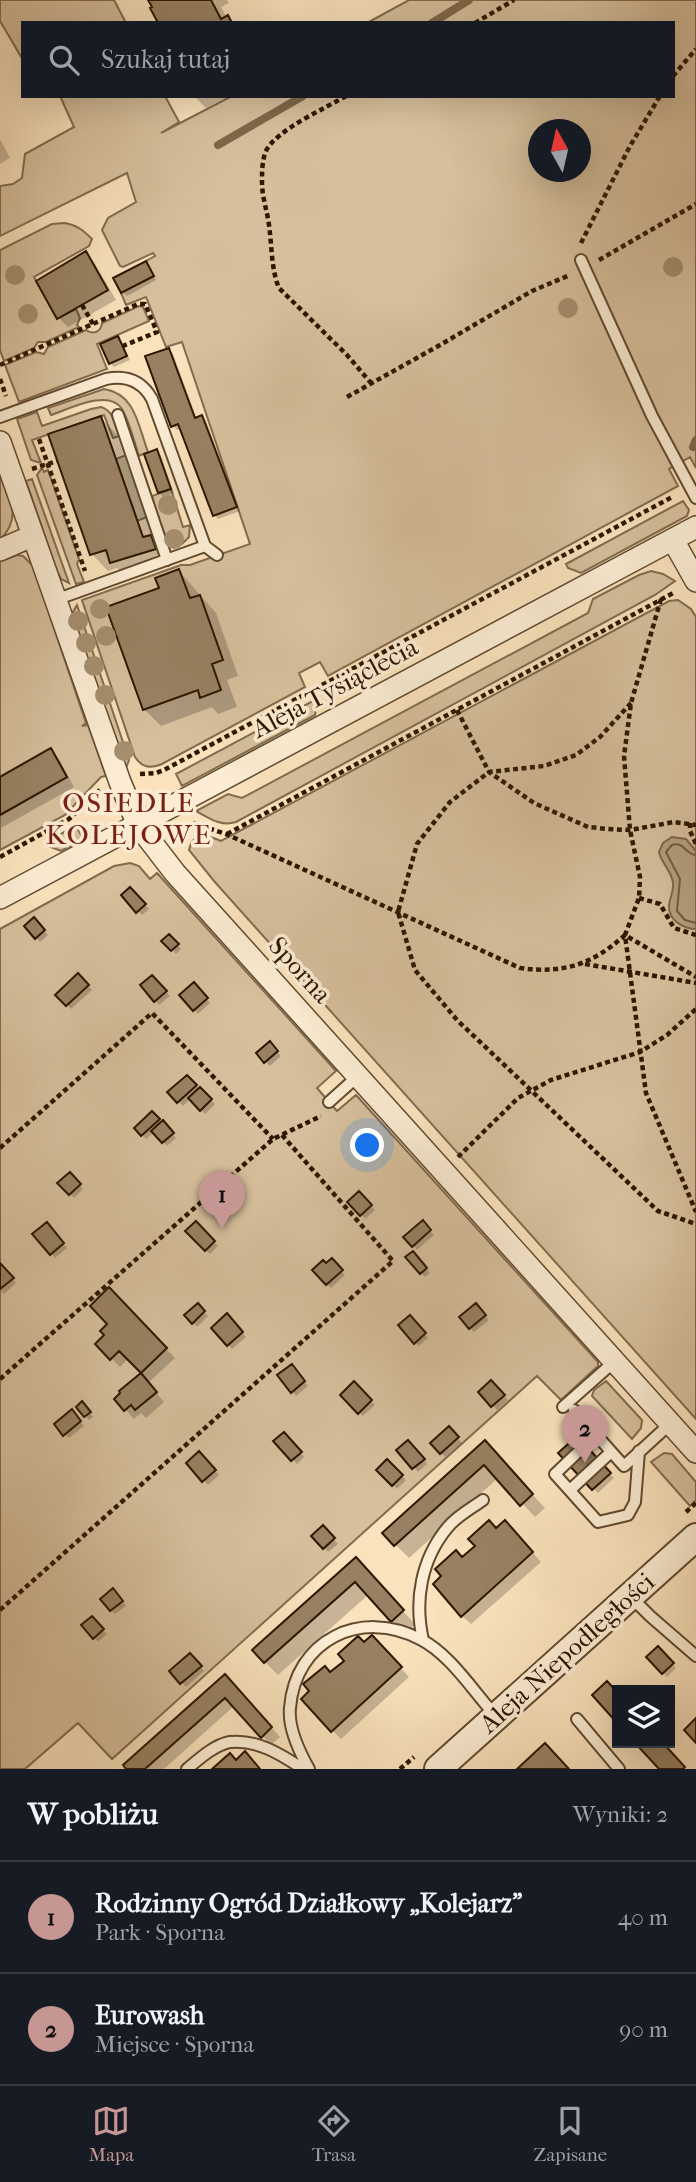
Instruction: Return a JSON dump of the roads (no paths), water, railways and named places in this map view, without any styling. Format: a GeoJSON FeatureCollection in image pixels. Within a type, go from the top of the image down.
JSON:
{"type":"FeatureCollection","features":[{"type":"Feature","properties":{"kind":"street","name":"Sporna"},"geometry":{"type":"LineString","coordinates":[[0,442],[120,782],[138,825],[175,873],[696,1452]]}},
{"type":"Feature","properties":{"kind":"street","name":"Aleja Tysiąclecia"},"geometry":{"type":"LineString","coordinates":[[0,898],[696,527]]}},
{"type":"Feature","properties":{"kind":"street"},"geometry":{"type":"LineString","coordinates":[[0,550],[32,536]]}},
{"type":"Feature","properties":{"kind":"street"},"geometry":{"type":"LineString","coordinates":[[673,540],[689,584]]}},
{"type":"Feature","properties":{"kind":"street","name":"Aleja Niepodległości"},"geometry":{"type":"LineString","coordinates":[[438,1769],[696,1536]]}},
{"type":"Feature","properties":{"kind":"lane"},"geometry":{"type":"LineString","coordinates":[[583,264],[646,404],[696,498]]}},
{"type":"Feature","properties":{"kind":"lane"},"geometry":{"type":"LineString","coordinates":[[0,417],[106,379],[122,378],[137,383],[148,392],[156,407],[205,546],[218,555]]}},
{"type":"Feature","properties":{"kind":"lane"},"geometry":{"type":"LineString","coordinates":[[118,415],[167,559]]}},
{"type":"Feature","properties":{"kind":"lane"},"geometry":{"type":"LineString","coordinates":[[55,600],[205,546]]}},
{"type":"Feature","properties":{"kind":"lane"},"geometry":{"type":"LineString","coordinates":[[329,1102],[358,1076]]}},
{"type":"Feature","properties":{"kind":"lane"},"geometry":{"type":"LineString","coordinates":[[615,1361],[568,1408],[624,1466],[671,1423]]}},
{"type":"Feature","properties":{"kind":"lane"},"geometry":{"type":"LineString","coordinates":[[596,1435],[555,1474],[598,1522],[628,1515],[635,1502],[639,1451]]}},
{"type":"Feature","properties":{"kind":"lane"},"geometry":{"type":"LineString","coordinates":[[570,1490],[611,1452]]}},
{"type":"Feature","properties":{"kind":"lane"},"geometry":{"type":"LineString","coordinates":[[424,1640],[419,1624],[418,1592],[428,1559],[448,1526],[483,1500]]}},
{"type":"Feature","properties":{"kind":"lane"},"geometry":{"type":"LineString","coordinates":[[630,1596],[696,1656]]}},
{"type":"Feature","properties":{"kind":"lane"},"geometry":{"type":"LineString","coordinates":[[309,1769],[298,1747],[289,1710],[298,1673],[317,1648],[339,1633],[361,1627],[390,1629],[424,1640],[437,1648],[496,1716]]}},
{"type":"Feature","properties":{"kind":"lane"},"geometry":{"type":"LineString","coordinates":[[576,1719],[619,1769]]}},
{"type":"Feature","properties":{"kind":"lane"},"geometry":{"type":"LineString","coordinates":[[187,1769],[208,1752],[228,1742],[251,1743],[280,1754],[303,1769]]}},
{"type":"Feature","properties":{"kind":"water"},"geometry":{"type":"Polygon","coordinates":[[[672,837],[686,839],[696,851],[696,929],[677,923],[669,910],[673,883],[659,852],[663,843],[672,837]]]}},
{"type":"Feature","properties":{"kind":"waterway"},"geometry":{"type":"LineString","coordinates":[[435,21],[469,0]]}},
{"type":"Feature","properties":{"kind":"waterway"},"geometry":{"type":"LineString","coordinates":[[218,145],[300,98]]}},
{"type":"Feature","properties":{"kind":"waterway"},"geometry":{"type":"LineString","coordinates":[[693,447],[696,440]]}},
{"type":"Feature","properties":{"kind":"place","name":"Rodzinny Ogród Działkowy „Kolejarz”"},"geometry":{"type":"Point","coordinates":[222,1229]}},
{"type":"Feature","properties":{"kind":"place","name":"Eurowash"},"geometry":{"type":"Point","coordinates":[585,1463]}},
{"type":"Feature","properties":{"kind":"district","name":"OSIEDLE KOLEJOWE"},"geometry":{"type":"Point","coordinates":[129,818]}}]}
